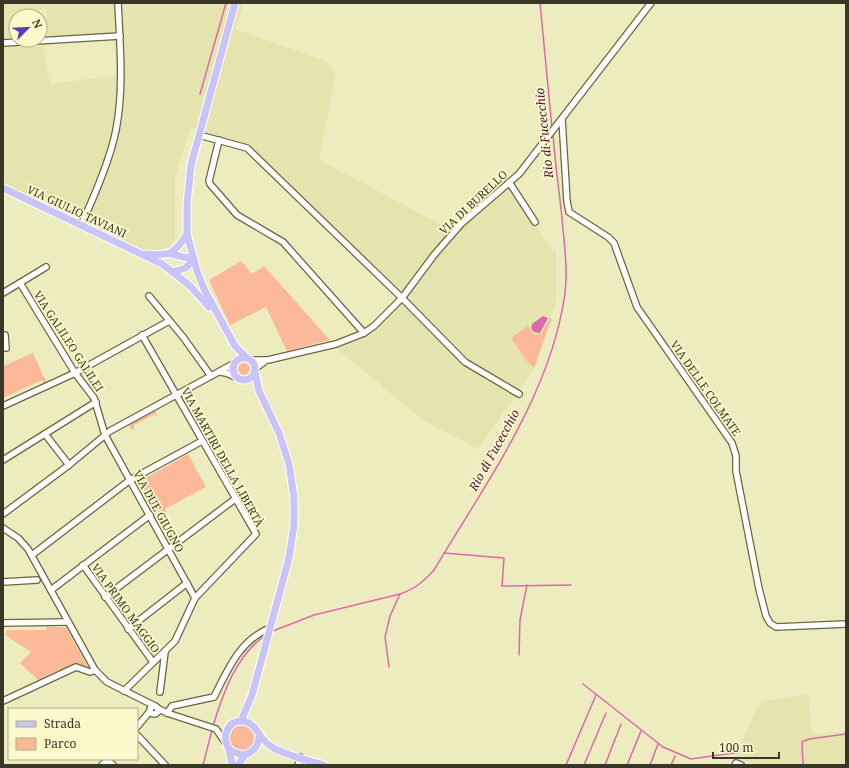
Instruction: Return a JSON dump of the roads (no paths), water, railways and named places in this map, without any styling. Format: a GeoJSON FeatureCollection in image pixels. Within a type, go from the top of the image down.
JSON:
{"type":"FeatureCollection","features":[{"type":"Feature","properties":{"kind":"main road"},"geometry":{"type":"LineString","coordinates":[[235,3],[199,135],[189,180],[187,234],[193,259],[205,291],[234,346],[249,359],[255,370],[259,391],[284,446],[292,478],[294,498],[292,542],[252,695],[241,721]]}},
{"type":"Feature","properties":{"kind":"main road","name":"VIA GIULIO TAVIANI"},"geometry":{"type":"LineString","coordinates":[[3,188],[141,254],[172,272],[194,290],[221,322]]}},
{"type":"Feature","properties":{"kind":"main road"},"geometry":{"type":"LineString","coordinates":[[171,254],[180,246],[187,234]]}},
{"type":"Feature","properties":{"kind":"main road","name":"VIA GIULIO TAVIANI"},"geometry":{"type":"LineString","coordinates":[[141,254],[161,256],[171,254],[193,259]]}},
{"type":"Feature","properties":{"kind":"main road"},"geometry":{"type":"LineString","coordinates":[[172,272],[186,268],[193,259]]}},
{"type":"Feature","properties":{"kind":"main road"},"geometry":{"type":"LineString","coordinates":[[234,346],[234,373],[259,391]]}},
{"type":"Feature","properties":{"kind":"main road"},"geometry":{"type":"LineString","coordinates":[[234,363],[240,358],[249,359]]}},
{"type":"Feature","properties":{"kind":"main road"},"geometry":{"type":"LineString","coordinates":[[242,379],[251,378],[255,370]]}},
{"type":"Feature","properties":{"kind":"main road"},"geometry":{"type":"LineString","coordinates":[[252,695],[250,715],[252,724],[258,735],[272,747],[324,765]]}},
{"type":"Feature","properties":{"kind":"main road"},"geometry":{"type":"LineString","coordinates":[[232,765],[227,745],[226,732],[231,725],[241,721],[252,724]]}},
{"type":"Feature","properties":{"kind":"main road"},"geometry":{"type":"LineString","coordinates":[[238,765],[258,744],[258,735]]}},
{"type":"Feature","properties":{"kind":"main road"},"geometry":{"type":"LineString","coordinates":[[227,745],[235,754],[249,753],[258,748],[272,747]]}},
{"type":"Feature","properties":{"kind":"street"},"geometry":{"type":"LineString","coordinates":[[81,225],[102,173],[116,131],[121,78],[118,3]]}},
{"type":"Feature","properties":{"kind":"street","name":"VIA DI BURELLO"},"geometry":{"type":"LineString","coordinates":[[249,359],[268,360],[336,344],[364,333],[374,326],[402,298],[446,240],[464,221],[519,174],[651,3]]}},
{"type":"Feature","properties":{"kind":"street"},"geometry":{"type":"LineString","coordinates":[[3,44],[120,36]]}},
{"type":"Feature","properties":{"kind":"street","name":"VIA DELLE COLMATE"},"geometry":{"type":"LineString","coordinates":[[562,119],[569,212],[608,237],[614,244],[637,307],[732,443],[736,456],[736,471],[759,589],[766,616],[770,623],[776,627],[846,624]]}},
{"type":"Feature","properties":{"kind":"street"},"geometry":{"type":"LineString","coordinates":[[199,135],[247,148],[402,298],[465,362],[519,394]]}},
{"type":"Feature","properties":{"kind":"street"},"geometry":{"type":"LineString","coordinates":[[219,140],[209,181],[210,184],[237,215],[283,242],[364,333]]}},
{"type":"Feature","properties":{"kind":"street"},"geometry":{"type":"LineString","coordinates":[[509,182],[535,222]]}},
{"type":"Feature","properties":{"kind":"street"},"geometry":{"type":"LineString","coordinates":[[3,293],[46,267]]}},
{"type":"Feature","properties":{"kind":"street","name":"VIA GALILEO GALILEI"},"geometry":{"type":"LineString","coordinates":[[20,282],[75,373],[96,402],[105,435]]}},
{"type":"Feature","properties":{"kind":"street"},"geometry":{"type":"LineString","coordinates":[[149,296],[183,337],[211,376]]}},
{"type":"Feature","properties":{"kind":"street"},"geometry":{"type":"LineString","coordinates":[[3,406],[75,373],[169,321]]}},
{"type":"Feature","properties":{"kind":"street"},"geometry":{"type":"LineString","coordinates":[[3,335],[6,335],[6,348]]}},
{"type":"Feature","properties":{"kind":"street","name":"VIA MARTIRI DELLA LIBERTÀ"},"geometry":{"type":"LineString","coordinates":[[142,335],[255,531],[255,535],[195,598]]}},
{"type":"Feature","properties":{"kind":"street","name":"VIA DI BURELLO"},"geometry":{"type":"LineString","coordinates":[[255,370],[268,360]]}},
{"type":"Feature","properties":{"kind":"street"},"geometry":{"type":"LineString","coordinates":[[3,514],[124,422],[234,363]]}},
{"type":"Feature","properties":{"kind":"street"},"geometry":{"type":"LineString","coordinates":[[219,372],[242,379]]}},
{"type":"Feature","properties":{"kind":"street"},"geometry":{"type":"LineString","coordinates":[[3,460],[96,402]]}},
{"type":"Feature","properties":{"kind":"street"},"geometry":{"type":"LineString","coordinates":[[45,434],[69,465]]}},
{"type":"Feature","properties":{"kind":"street","name":"VIA DUE GIUGNO"},"geometry":{"type":"LineString","coordinates":[[105,435],[195,598]]}},
{"type":"Feature","properties":{"kind":"street"},"geometry":{"type":"LineString","coordinates":[[32,555],[130,480],[202,441]]}},
{"type":"Feature","properties":{"kind":"street"},"geometry":{"type":"LineString","coordinates":[[106,597],[235,498]]}},
{"type":"Feature","properties":{"kind":"street"},"geometry":{"type":"LineString","coordinates":[[51,590],[150,515]]}},
{"type":"Feature","properties":{"kind":"street"},"geometry":{"type":"LineString","coordinates":[[3,528],[22,540],[32,555],[67,622],[95,670],[107,682],[143,701],[154,710],[216,730],[227,745]]}},
{"type":"Feature","properties":{"kind":"street","name":"VIA PRIMO MAGGIO"},"geometry":{"type":"LineString","coordinates":[[83,565],[153,662]]}},
{"type":"Feature","properties":{"kind":"street"},"geometry":{"type":"LineString","coordinates":[[3,582],[37,580]]}},
{"type":"Feature","properties":{"kind":"street"},"geometry":{"type":"LineString","coordinates":[[128,629],[187,583]]}},
{"type":"Feature","properties":{"kind":"street"},"geometry":{"type":"LineString","coordinates":[[124,691],[175,641],[195,598]]}},
{"type":"Feature","properties":{"kind":"street"},"geometry":{"type":"LineString","coordinates":[[3,624],[67,622]]}},
{"type":"Feature","properties":{"kind":"street"},"geometry":{"type":"LineString","coordinates":[[167,713],[172,706],[214,696],[240,649],[258,633],[271,626]]}},
{"type":"Feature","properties":{"kind":"street"},"geometry":{"type":"LineString","coordinates":[[160,692],[165,652]]}},
{"type":"Feature","properties":{"kind":"street"},"geometry":{"type":"LineString","coordinates":[[3,701],[76,667],[90,672],[95,670]]}},
{"type":"Feature","properties":{"kind":"street"},"geometry":{"type":"LineString","coordinates":[[138,726],[154,710]]}},
{"type":"Feature","properties":{"kind":"street"},"geometry":{"type":"LineString","coordinates":[[216,730],[231,725]]}},
{"type":"Feature","properties":{"kind":"street"},"geometry":{"type":"LineString","coordinates":[[138,736],[165,765]]}},
{"type":"Feature","properties":{"kind":"street"},"geometry":{"type":"LineString","coordinates":[[298,765],[300,757]]}},
{"type":"Feature","properties":{"kind":"street"},"geometry":{"type":"LineString","coordinates":[[735,765],[736,763],[741,765]]}},
{"type":"Feature","properties":{"kind":"waterway"},"geometry":{"type":"LineString","coordinates":[[200,94],[226,3]]}},
{"type":"Feature","properties":{"kind":"waterway","name":"Rio di Fucecchio"},"geometry":{"type":"LineString","coordinates":[[540,3],[552,128]]}},
{"type":"Feature","properties":{"kind":"waterway","name":"Rio di Fucecchio"},"geometry":{"type":"LineString","coordinates":[[273,631],[314,615],[400,594],[410,590],[423,581],[434,570],[513,438],[531,403],[546,367],[557,331],[565,293],[565,256],[553,134]]}},
{"type":"Feature","properties":{"kind":"waterway"},"geometry":{"type":"LineString","coordinates":[[444,553],[504,558],[502,586],[571,585]]}},
{"type":"Feature","properties":{"kind":"waterway"},"geometry":{"type":"LineString","coordinates":[[519,655],[520,620],[527,585]]}},
{"type":"Feature","properties":{"kind":"waterway"},"geometry":{"type":"LineString","coordinates":[[389,667],[385,637],[390,616],[400,594]]}},
{"type":"Feature","properties":{"kind":"waterway","name":"Rio di Fucecchio"},"geometry":{"type":"LineString","coordinates":[[213,726],[221,701],[232,676],[246,653],[266,635]]}},
{"type":"Feature","properties":{"kind":"waterway"},"geometry":{"type":"LineString","coordinates":[[583,684],[663,747],[691,759],[734,753]]}},
{"type":"Feature","properties":{"kind":"waterway"},"geometry":{"type":"LineString","coordinates":[[566,765],[596,695]]}},
{"type":"Feature","properties":{"kind":"waterway"},"geometry":{"type":"LineString","coordinates":[[584,765],[606,713]]}},
{"type":"Feature","properties":{"kind":"waterway"},"geometry":{"type":"LineString","coordinates":[[605,765],[621,724]]}},
{"type":"Feature","properties":{"kind":"waterway","name":"Rio di Fucecchio"},"geometry":{"type":"LineString","coordinates":[[203,765],[212,730]]}},
{"type":"Feature","properties":{"kind":"waterway"},"geometry":{"type":"LineString","coordinates":[[627,765],[641,731]]}},
{"type":"Feature","properties":{"kind":"waterway"},"geometry":{"type":"LineString","coordinates":[[803,765],[802,742],[809,739],[846,734]]}},
{"type":"Feature","properties":{"kind":"waterway"},"geometry":{"type":"LineString","coordinates":[[650,765],[658,744]]}},
{"type":"Feature","properties":{"kind":"waterway"},"geometry":{"type":"LineString","coordinates":[[671,765],[675,756]]}}]}
